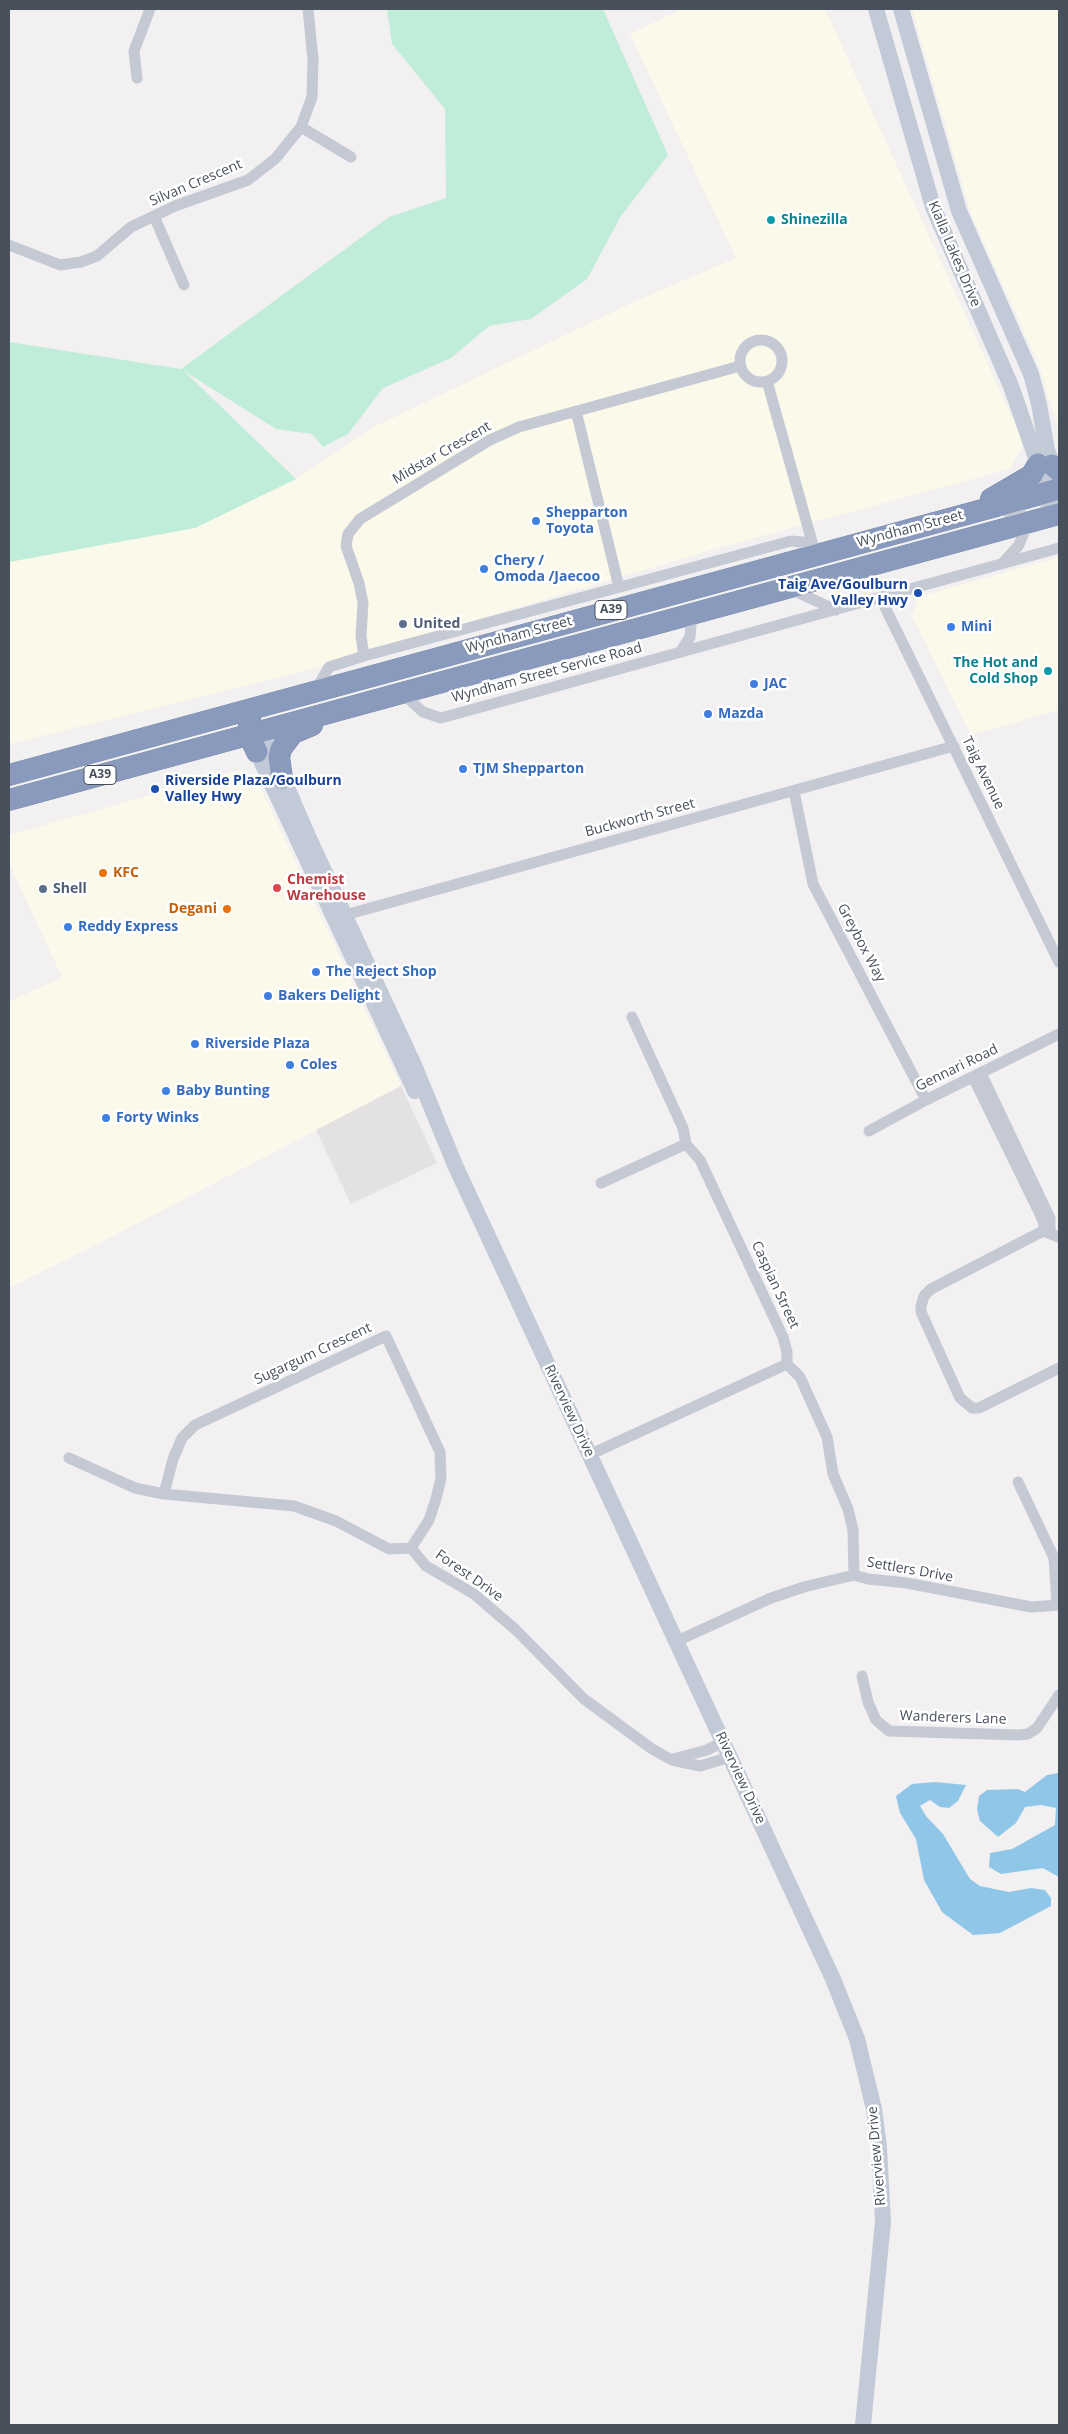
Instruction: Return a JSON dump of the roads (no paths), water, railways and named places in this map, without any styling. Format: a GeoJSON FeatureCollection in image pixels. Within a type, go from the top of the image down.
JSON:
{"type":"FeatureCollection","features":[{"type":"Feature","properties":{"kind":"highway"},"geometry":{"type":"LineString","coordinates":[[975,511],[1032,475],[1050,467]]}},
{"type":"Feature","properties":{"kind":"highway","name":"Wyndham Street"},"geometry":{"type":"LineString","coordinates":[[9,776],[679,592],[814,549],[1057,492]]}},
{"type":"Feature","properties":{"kind":"highway","name":"Wyndham Street"},"geometry":{"type":"LineString","coordinates":[[9,800],[192,751],[257,736],[400,692],[1043,518]]}},
{"type":"Feature","properties":{"kind":"highway"},"geometry":{"type":"LineString","coordinates":[[700,586],[714,607]]}},
{"type":"Feature","properties":{"kind":"highway"},"geometry":{"type":"LineString","coordinates":[[679,592],[692,613]]}},
{"type":"Feature","properties":{"kind":"highway"},"geometry":{"type":"LineString","coordinates":[[282,778],[279,757],[280,749],[293,733],[324,721],[370,708],[400,692]]}},
{"type":"Feature","properties":{"kind":"highway"},"geometry":{"type":"LineString","coordinates":[[82,756],[116,752],[226,722],[257,736],[257,709],[270,703]]}},
{"type":"Feature","properties":{"kind":"street"},"geometry":{"type":"LineString","coordinates":[[137,78],[134,51],[150,9]]}},
{"type":"Feature","properties":{"kind":"street","name":"Silvan Crescent"},"geometry":{"type":"LineString","coordinates":[[9,244],[60,265],[81,262],[97,256],[132,227],[175,206],[248,180],[275,159],[301,127],[312,97],[314,59],[308,9]]}},
{"type":"Feature","properties":{"kind":"street","name":"Kialla Lakes Drive"},"geometry":{"type":"LineString","coordinates":[[876,9],[922,176],[958,267],[1014,393],[1050,467]]}},
{"type":"Feature","properties":{"kind":"street","name":"Kialla Lakes Drive"},"geometry":{"type":"LineString","coordinates":[[902,9],[959,211],[1033,384],[1050,467],[1044,481],[1057,492]]}},
{"type":"Feature","properties":{"kind":"street"},"geometry":{"type":"LineString","coordinates":[[301,127],[351,157]]}},
{"type":"Feature","properties":{"kind":"street"},"geometry":{"type":"LineString","coordinates":[[958,267],[944,221],[946,216],[959,211]]}},
{"type":"Feature","properties":{"kind":"street"},"geometry":{"type":"LineString","coordinates":[[154,216],[184,285]]}},
{"type":"Feature","properties":{"kind":"street"},"geometry":{"type":"LineString","coordinates":[[757,340],[771,342],[777,347],[782,362],[776,375],[767,381],[753,380],[747,376],[740,366],[742,351],[746,346],[757,340]]}},
{"type":"Feature","properties":{"kind":"street","name":"Midstar Crescent"},"geometry":{"type":"LineString","coordinates":[[364,656],[361,636],[363,603],[359,583],[346,546],[348,534],[360,519],[490,440],[519,427],[740,366]]}},
{"type":"Feature","properties":{"kind":"street"},"geometry":{"type":"LineString","coordinates":[[767,381],[814,549]]}},
{"type":"Feature","properties":{"kind":"street"},"geometry":{"type":"LineString","coordinates":[[1014,393],[1033,384]]}},
{"type":"Feature","properties":{"kind":"street"},"geometry":{"type":"LineString","coordinates":[[576,411],[619,587]]}},
{"type":"Feature","properties":{"kind":"street"},"geometry":{"type":"LineString","coordinates":[[1003,564],[1043,518],[1057,492]]}},
{"type":"Feature","properties":{"kind":"street"},"geometry":{"type":"LineString","coordinates":[[975,511],[1021,514],[1043,518]]}},
{"type":"Feature","properties":{"kind":"street"},"geometry":{"type":"LineString","coordinates":[[316,691],[329,667],[364,656],[791,541],[814,549]]}},
{"type":"Feature","properties":{"kind":"street","name":"Wyndham Street Service Road"},"geometry":{"type":"LineString","coordinates":[[400,692],[423,712],[441,718],[1059,548]]}},
{"type":"Feature","properties":{"kind":"street"},"geometry":{"type":"LineString","coordinates":[[787,587],[836,610]]}},
{"type":"Feature","properties":{"kind":"street","name":"Taig Avenue"},"geometry":{"type":"LineString","coordinates":[[880,597],[1059,962]]}},
{"type":"Feature","properties":{"kind":"street"},"geometry":{"type":"LineString","coordinates":[[680,652],[690,637],[692,613]]}},
{"type":"Feature","properties":{"kind":"street","name":"Riverview Drive"},"geometry":{"type":"LineString","coordinates":[[257,736],[282,778],[404,1070],[455,1165],[677,1641],[846,2010],[860,2048],[874,2109],[881,2163],[883,2222],[863,2425]]}},
{"type":"Feature","properties":{"kind":"street","name":"Riverview Drive"},"geometry":{"type":"LineString","coordinates":[[257,736],[339,916]]}},
{"type":"Feature","properties":{"kind":"street","name":"Buckworth Street"},"geometry":{"type":"LineString","coordinates":[[339,916],[954,746]]}},
{"type":"Feature","properties":{"kind":"street","name":"Greybox Way"},"geometry":{"type":"LineString","coordinates":[[794,791],[814,884],[926,1100]]}},
{"type":"Feature","properties":{"kind":"street","name":"Caspian Street"},"geometry":{"type":"LineString","coordinates":[[632,1017],[683,1128],[686,1144],[700,1160],[783,1337],[787,1352],[787,1364]]}},
{"type":"Feature","properties":{"kind":"street","name":"Gennari Road"},"geometry":{"type":"LineString","coordinates":[[869,1131],[926,1100],[1059,1034]]}},
{"type":"Feature","properties":{"kind":"street"},"geometry":{"type":"LineString","coordinates":[[977,1075],[1050,1218],[1051,1233],[931,1289],[922,1300],[921,1312],[960,1398],[972,1408],[979,1408],[1059,1368]]}},
{"type":"Feature","properties":{"kind":"street"},"geometry":{"type":"LineString","coordinates":[[601,1183],[686,1144]]}},
{"type":"Feature","properties":{"kind":"street","name":"Sugargum Crescent"},"geometry":{"type":"LineString","coordinates":[[164,1494],[182,1438],[195,1425],[386,1336],[440,1452],[441,1478],[436,1499],[429,1520],[411,1548]]}},
{"type":"Feature","properties":{"kind":"street"},"geometry":{"type":"LineString","coordinates":[[589,1455],[787,1364],[800,1377],[827,1437],[834,1474],[848,1509],[852,1530],[854,1575]]}},
{"type":"Feature","properties":{"kind":"street"},"geometry":{"type":"LineString","coordinates":[[69,1458],[135,1488],[164,1494],[294,1506],[336,1520],[389,1549],[411,1548]]}},
{"type":"Feature","properties":{"kind":"street"},"geometry":{"type":"LineString","coordinates":[[1018,1482],[1054,1558],[1058,1605]]}},
{"type":"Feature","properties":{"kind":"street","name":"Forest Drive"},"geometry":{"type":"LineString","coordinates":[[411,1548],[426,1566],[474,1594],[516,1630],[584,1699],[652,1749],[672,1760],[700,1766],[730,1757]]}},
{"type":"Feature","properties":{"kind":"street","name":"Settlers Drive"},"geometry":{"type":"LineString","coordinates":[[677,1641],[771,1598],[804,1587],[854,1575],[868,1579],[907,1583],[1031,1607],[1058,1605]]}},
{"type":"Feature","properties":{"kind":"street","name":"Wanderers Lane"},"geometry":{"type":"LineString","coordinates":[[862,1676],[868,1702],[876,1720],[888,1731],[1028,1734],[1036,1728],[1059,1694]]}},
{"type":"Feature","properties":{"kind":"street"},"geometry":{"type":"LineString","coordinates":[[672,1760],[707,1750],[723,1742]]}},
{"type":"Feature","properties":{"kind":"water"},"geometry":{"type":"Polygon","coordinates":[[[1059,1773],[1059,1877],[1043,1868],[1001,1874],[989,1867],[990,1853],[1012,1849],[1055,1825],[1056,1808],[1041,1805],[1025,1807],[1016,1823],[998,1837],[980,1821],[977,1810],[979,1796],[987,1790],[1018,1789],[1025,1792],[1047,1775],[1059,1773]]]}},
{"type":"Feature","properties":{"kind":"water"},"geometry":{"type":"Polygon","coordinates":[[[935,1782],[966,1785],[958,1801],[949,1808],[940,1807],[930,1800],[920,1806],[926,1816],[943,1834],[970,1879],[980,1886],[1009,1892],[1031,1888],[1045,1890],[1051,1898],[1051,1906],[1000,1933],[973,1935],[942,1912],[924,1880],[916,1839],[900,1813],[896,1796],[912,1784],[935,1782]]]}},
{"type":"Feature","properties":{"kind":"place","name":"Shinezilla"},"geometry":{"type":"Point","coordinates":[771,220]}},
{"type":"Feature","properties":{"kind":"place","name":"Shepparton Toyota"},"geometry":{"type":"Point","coordinates":[536,521]}},
{"type":"Feature","properties":{"kind":"place","name":"Chery / Omoda /Jaecoo"},"geometry":{"type":"Point","coordinates":[484,569]}},
{"type":"Feature","properties":{"kind":"place","name":"Taig Ave/Goulburn Valley Hwy"},"geometry":{"type":"Point","coordinates":[918,593]}},
{"type":"Feature","properties":{"kind":"place","name":"United"},"geometry":{"type":"Point","coordinates":[403,624]}},
{"type":"Feature","properties":{"kind":"place","name":"Mini"},"geometry":{"type":"Point","coordinates":[951,627]}},
{"type":"Feature","properties":{"kind":"place","name":"The Hot and Cold Shop"},"geometry":{"type":"Point","coordinates":[1048,671]}},
{"type":"Feature","properties":{"kind":"place","name":"JAC"},"geometry":{"type":"Point","coordinates":[754,684]}},
{"type":"Feature","properties":{"kind":"place","name":"Mazda"},"geometry":{"type":"Point","coordinates":[708,714]}},
{"type":"Feature","properties":{"kind":"place","name":"TJM Shepparton"},"geometry":{"type":"Point","coordinates":[463,769]}},
{"type":"Feature","properties":{"kind":"place","name":"Riverside Plaza/Goulburn Valley Hwy"},"geometry":{"type":"Point","coordinates":[155,789]}},
{"type":"Feature","properties":{"kind":"place","name":"KFC"},"geometry":{"type":"Point","coordinates":[103,873]}},
{"type":"Feature","properties":{"kind":"place","name":"Chemist Warehouse"},"geometry":{"type":"Point","coordinates":[277,888]}},
{"type":"Feature","properties":{"kind":"place","name":"Shell"},"geometry":{"type":"Point","coordinates":[43,889]}},
{"type":"Feature","properties":{"kind":"place","name":"Degani"},"geometry":{"type":"Point","coordinates":[227,909]}},
{"type":"Feature","properties":{"kind":"place","name":"Reddy Express"},"geometry":{"type":"Point","coordinates":[68,927]}},
{"type":"Feature","properties":{"kind":"place","name":"The Reject Shop"},"geometry":{"type":"Point","coordinates":[316,972]}},
{"type":"Feature","properties":{"kind":"place","name":"Bakers Delight"},"geometry":{"type":"Point","coordinates":[268,996]}},
{"type":"Feature","properties":{"kind":"place","name":"Riverside Plaza"},"geometry":{"type":"Point","coordinates":[195,1044]}},
{"type":"Feature","properties":{"kind":"place","name":"Coles"},"geometry":{"type":"Point","coordinates":[290,1065]}},
{"type":"Feature","properties":{"kind":"place","name":"Baby Bunting"},"geometry":{"type":"Point","coordinates":[166,1091]}},
{"type":"Feature","properties":{"kind":"place","name":"Forty Winks"},"geometry":{"type":"Point","coordinates":[106,1118]}}]}
